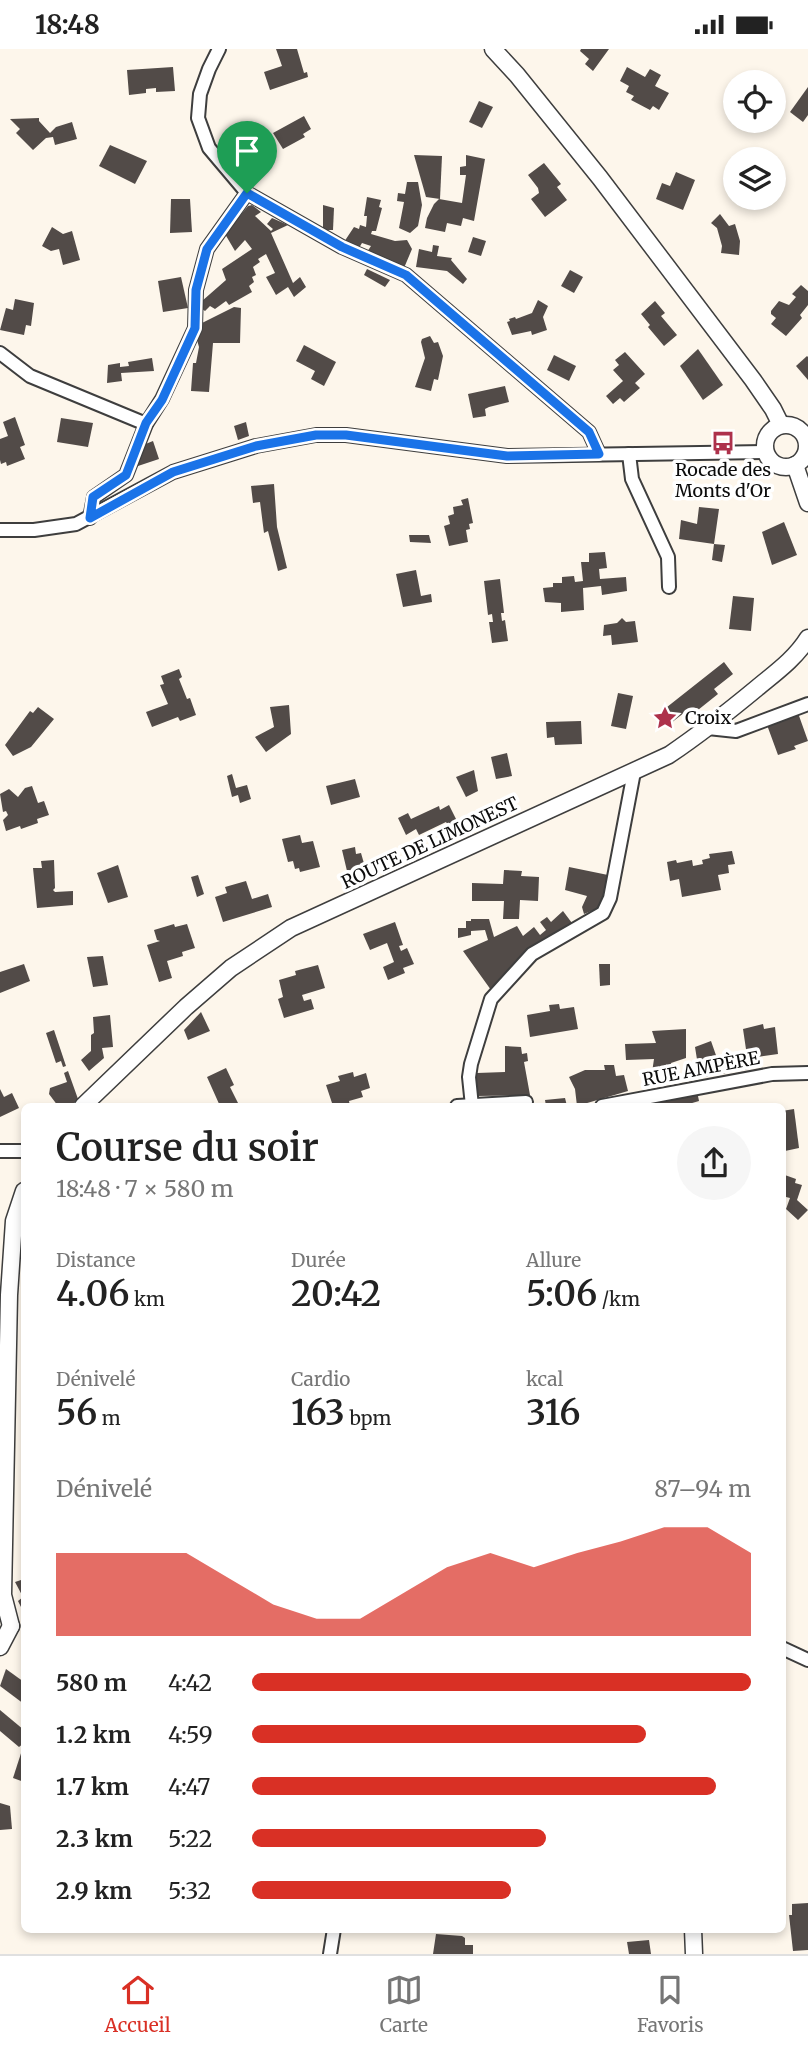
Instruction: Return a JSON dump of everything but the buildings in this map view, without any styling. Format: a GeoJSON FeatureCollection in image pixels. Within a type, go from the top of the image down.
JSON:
{"type":"FeatureCollection","features":[{"type":"Feature","properties":{"kind":"street"},"geometry":{"type":"LineString","coordinates":[[219,49],[200,94],[198,118],[209,149],[247,193],[342,247],[406,275],[589,432],[599,454]]}},
{"type":"Feature","properties":{"kind":"street"},"geometry":{"type":"LineString","coordinates":[[493,49],[600,178],[753,380],[781,425]]}},
{"type":"Feature","properties":{"kind":"street"},"geometry":{"type":"LineString","coordinates":[[90,518],[93,497],[126,475],[146,423],[162,400],[195,328],[196,290],[207,249],[247,193]]}},
{"type":"Feature","properties":{"kind":"street"},"geometry":{"type":"LineString","coordinates":[[0,353],[30,376],[146,423]]}},
{"type":"Feature","properties":{"kind":"street"},"geometry":{"type":"LineString","coordinates":[[781,425],[788,425],[800,429],[808,447],[803,458],[788,467],[774,463],[766,452],[765,445],[770,432],[781,425]]}},
{"type":"Feature","properties":{"kind":"street"},"geometry":{"type":"LineString","coordinates":[[0,530],[76,524],[173,472],[256,446],[296,437],[346,435],[507,456],[766,452]]}},
{"type":"Feature","properties":{"kind":"street"},"geometry":{"type":"LineString","coordinates":[[629,454],[632,479],[668,557],[669,587]]}},
{"type":"Feature","properties":{"kind":"street"},"geometry":{"type":"LineString","coordinates":[[794,465],[808,503]]}},
{"type":"Feature","properties":{"kind":"street","name":"ROUTE DE LIMONEST"},"geometry":{"type":"LineString","coordinates":[[86,1103],[186,1007],[231,968],[292,928],[669,755],[708,728],[782,667],[802,648],[808,638]]}},
{"type":"Feature","properties":{"kind":"street"},"geometry":{"type":"LineString","coordinates":[[708,728],[736,731],[808,704]]}},
{"type":"Feature","properties":{"kind":"street"},"geometry":{"type":"LineString","coordinates":[[472,1103],[468,1077],[491,999],[533,954],[603,913],[610,898],[634,772]]}},
{"type":"Feature","properties":{"kind":"street","name":"RUE AMPÈRE"},"geometry":{"type":"LineString","coordinates":[[618,1103],[772,1074],[808,1073]]}},
{"type":"Feature","properties":{"kind":"street"},"geometry":{"type":"LineString","coordinates":[[508,1103],[526,1102]]}},
{"type":"Feature","properties":{"kind":"street"},"geometry":{"type":"LineString","coordinates":[[0,1151],[21,1151]]}},
{"type":"Feature","properties":{"kind":"street"},"geometry":{"type":"LineString","coordinates":[[0,1647],[18,1623],[3,1595],[9,1295],[14,1221],[21,1200]]}},
{"type":"Feature","properties":{"kind":"street"},"geometry":{"type":"LineString","coordinates":[[786,1650],[808,1660]]}},
{"type":"Feature","properties":{"kind":"street"},"geometry":{"type":"LineString","coordinates":[[330,1954],[333,1933]]}},
{"type":"Feature","properties":{"kind":"street"},"geometry":{"type":"LineString","coordinates":[[693,1933],[694,1954]]}},
{"type":"Feature","properties":{"kind":"place","name":"Rocade des Monts d'Or"},"geometry":{"type":"Point","coordinates":[723,443]}},
{"type":"Feature","properties":{"kind":"place","name":"Croix"},"geometry":{"type":"Point","coordinates":[665,718]}},
{"type":"Feature","properties":{"kind":"route"},"geometry":{"type":"LineString","coordinates":[[247,193],[342,247],[406,275],[589,432],[599,454],[507,456],[346,435],[316,435],[256,446],[173,472],[90,518],[93,497],[126,475],[146,423],[162,400],[195,328],[196,290],[207,249],[247,193]]}}]}
